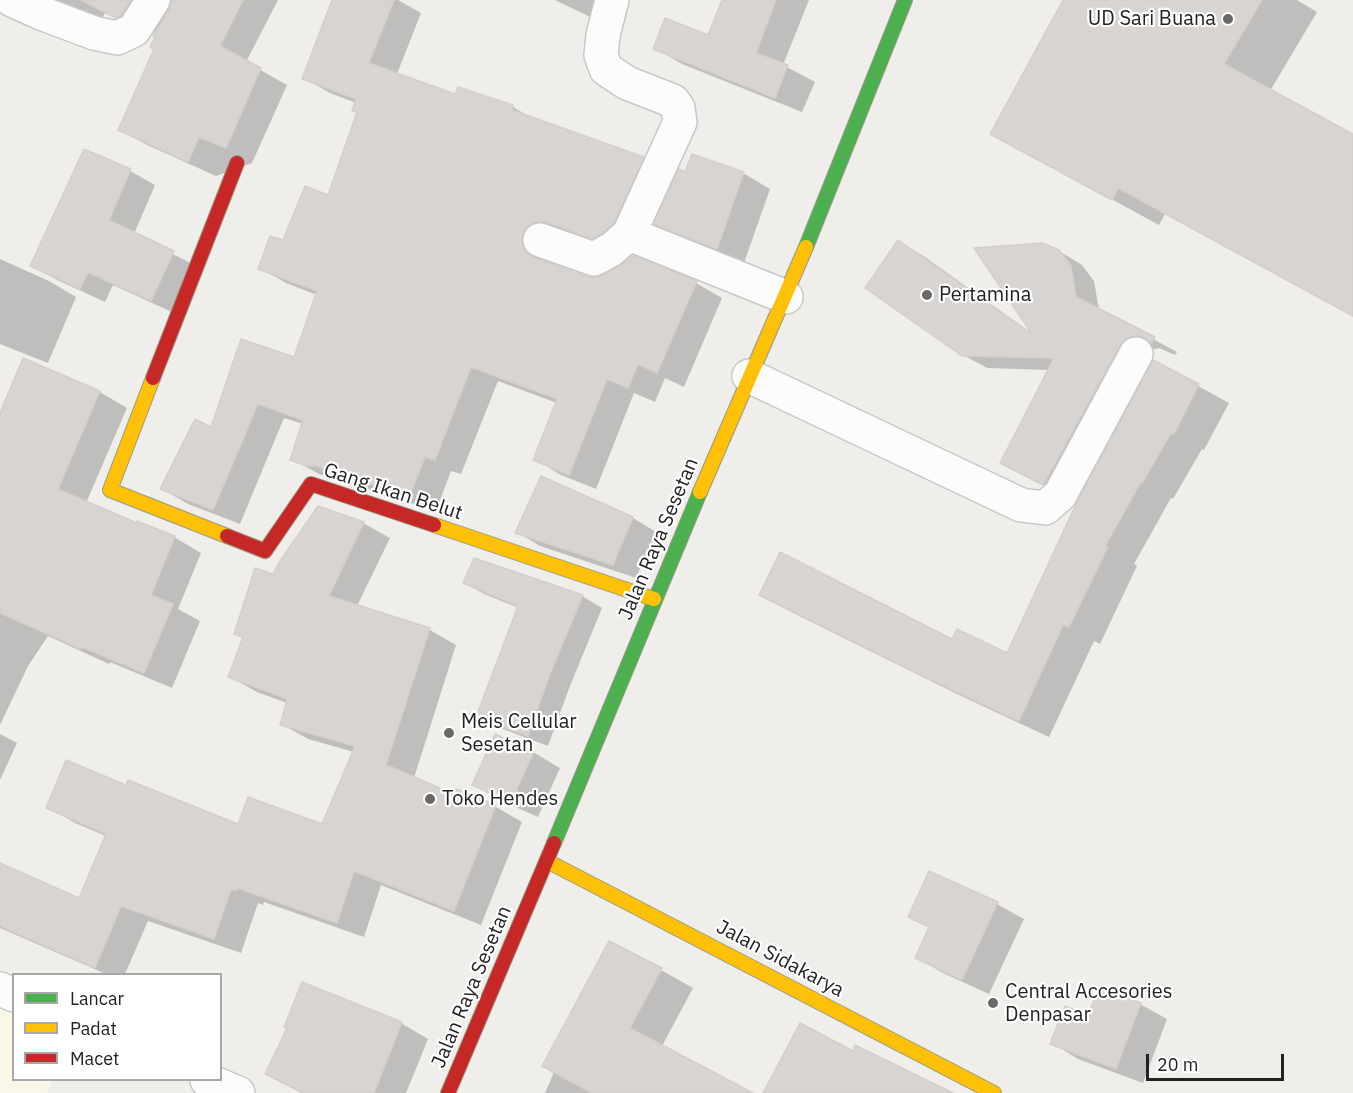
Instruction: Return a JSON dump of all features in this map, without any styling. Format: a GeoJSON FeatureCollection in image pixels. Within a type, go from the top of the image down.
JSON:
{"type":"FeatureCollection","features":[{"type":"Feature","properties":{"kind":"street"},"geometry":{"type":"LineString","coordinates":[[12,0],[41,14],[94,33],[117,38],[134,30],[153,0]]}},
{"type":"Feature","properties":{"kind":"street"},"geometry":{"type":"LineString","coordinates":[[540,240],[594,259],[612,249],[629,234],[680,122],[678,108],[673,101],[627,83],[606,69],[601,55],[603,35],[612,0]]}},
{"type":"Feature","properties":{"kind":"street","name":"Jalan Raya Sesetan"},"geometry":{"type":"LineString","coordinates":[[447,1093],[547,861],[654,599],[749,376],[786,297],[905,0]]}},
{"type":"Feature","properties":{"kind":"street","name":"Gang Ikan Belut"},"geometry":{"type":"LineString","coordinates":[[237,163],[110,490],[265,551],[311,484],[654,599]]}},
{"type":"Feature","properties":{"kind":"street"},"geometry":{"type":"LineString","coordinates":[[629,234],[786,297]]}},
{"type":"Feature","properties":{"kind":"street"},"geometry":{"type":"LineString","coordinates":[[749,376],[1021,505],[1045,508],[1060,495],[1136,354]]}},
{"type":"Feature","properties":{"kind":"street","name":"Jalan Sidakarya"},"geometry":{"type":"LineString","coordinates":[[547,861],[994,1093]]}},
{"type":"Feature","properties":{"kind":"street"},"geometry":{"type":"LineString","coordinates":[[209,1081],[238,1093]]}},
{"type":"Feature","properties":{"kind":"shaded area"},"geometry":{"type":"Polygon","coordinates":[[[0,997],[12,1002],[12,1081],[52,1081],[47,1093],[0,1093],[0,997]]]}},
{"type":"Feature","properties":{"kind":"building"},"geometry":{"type":"Polygon","coordinates":[[[81,0],[131,0],[121,15],[116,18],[81,0]]]}},
{"type":"Feature","properties":{"kind":"building"},"geometry":{"type":"Polygon","coordinates":[[[172,0],[243,0],[220,46],[261,68],[226,148],[199,137],[188,162],[118,130],[154,49],[150,47],[155,37],[153,36],[169,10],[172,0]]]}},
{"type":"Feature","properties":{"kind":"building"},"geometry":{"type":"Polygon","coordinates":[[[332,0],[394,0],[369,63],[455,94],[458,87],[513,105],[512,110],[644,157],[614,223],[601,234],[592,239],[546,222],[537,222],[527,226],[522,234],[525,252],[588,277],[595,278],[603,275],[633,256],[697,281],[657,373],[638,364],[628,388],[607,379],[569,475],[533,460],[557,399],[471,367],[435,460],[425,457],[409,497],[317,466],[307,466],[290,460],[303,420],[258,404],[213,510],[160,489],[195,419],[211,427],[241,339],[294,357],[317,291],[258,269],[270,236],[283,240],[305,186],[328,195],[357,112],[352,111],[356,99],[302,79],[332,0]]]}},
{"type":"Feature","properties":{"kind":"building"},"geometry":{"type":"Polygon","coordinates":[[[722,0],[776,0],[756,53],[788,65],[775,98],[653,49],[665,18],[708,35],[722,0]]]}},
{"type":"Feature","properties":{"kind":"building"},"geometry":{"type":"Polygon","coordinates":[[[1063,0],[1262,0],[1224,64],[1353,134],[1353,316],[1118,188],[1112,200],[990,134],[1063,0]]]}},
{"type":"Feature","properties":{"kind":"building"},"geometry":{"type":"Polygon","coordinates":[[[84,149],[131,169],[109,220],[174,251],[151,301],[88,272],[80,289],[30,266],[84,149]]]}},
{"type":"Feature","properties":{"kind":"building"},"geometry":{"type":"Polygon","coordinates":[[[692,154],[744,172],[717,249],[654,224],[679,169],[685,172],[692,154]]]}},
{"type":"Feature","properties":{"kind":"building"},"geometry":{"type":"Polygon","coordinates":[[[898,240],[1032,334],[974,248],[1042,243],[1059,250],[1071,266],[1076,297],[1155,337],[1151,343],[1144,337],[1135,335],[1127,338],[1120,345],[1043,485],[1000,463],[1054,358],[962,356],[865,288],[898,240]]]}},
{"type":"Feature","properties":{"kind":"building"},"geometry":{"type":"Polygon","coordinates":[[[23,358],[100,391],[58,489],[137,523],[137,521],[175,536],[151,595],[173,604],[144,673],[82,647],[81,649],[0,613],[0,413],[23,358]]]}},
{"type":"Feature","properties":{"kind":"building"},"geometry":{"type":"Polygon","coordinates":[[[1153,360],[1199,384],[1174,434],[1171,433],[1105,546],[1108,547],[1069,627],[1063,625],[1019,721],[759,595],[780,552],[952,639],[957,629],[1007,653],[1077,502],[1153,360]]]}},
{"type":"Feature","properties":{"kind":"building"},"geometry":{"type":"Polygon","coordinates":[[[541,476],[633,517],[613,565],[515,533],[541,476]]]}},
{"type":"Feature","properties":{"kind":"building"},"geometry":{"type":"Polygon","coordinates":[[[318,506],[364,522],[329,596],[430,628],[386,765],[454,794],[456,789],[496,805],[454,911],[354,871],[337,923],[237,888],[236,891],[231,889],[214,939],[121,906],[95,968],[0,926],[0,863],[79,898],[106,834],[46,808],[66,760],[126,785],[128,780],[238,824],[248,797],[322,824],[355,746],[280,725],[287,699],[228,677],[243,637],[234,634],[255,568],[273,574],[318,506]]]}},
{"type":"Feature","properties":{"kind":"building"},"geometry":{"type":"Polygon","coordinates":[[[474,558],[583,595],[550,674],[528,736],[476,717],[518,606],[463,583],[474,558]]]}},
{"type":"Feature","properties":{"kind":"building"},"geometry":{"type":"Polygon","coordinates":[[[495,734],[534,751],[511,802],[472,785],[495,734]]]}},
{"type":"Feature","properties":{"kind":"building"},"geometry":{"type":"Polygon","coordinates":[[[929,871],[998,902],[962,980],[915,958],[929,927],[908,917],[929,871]]]}},
{"type":"Feature","properties":{"kind":"building"},"geometry":{"type":"Polygon","coordinates":[[[609,941],[662,968],[630,1028],[753,1093],[592,1093],[542,1066],[609,941]]]}},
{"type":"Feature","properties":{"kind":"building"},"geometry":{"type":"Polygon","coordinates":[[[302,982],[402,1022],[374,1093],[303,1093],[265,1074],[287,1028],[284,1027],[302,982]]]}},
{"type":"Feature","properties":{"kind":"building"},"geometry":{"type":"Polygon","coordinates":[[[1099,987],[1141,1003],[1116,1069],[1050,1044],[1065,1006],[1088,1015],[1099,987]]]}},
{"type":"Feature","properties":{"kind":"building"},"geometry":{"type":"Polygon","coordinates":[[[800,1023],[853,1051],[855,1045],[953,1093],[763,1093],[800,1023]]]}},
{"type":"Feature","properties":{"kind":"traffic: fast"},"geometry":{"type":"LineString","coordinates":[[806,247],[905,0]]}},
{"type":"Feature","properties":{"kind":"traffic: fast"},"geometry":{"type":"LineString","coordinates":[[554,843],[700,492]]}},
{"type":"Feature","properties":{"kind":"traffic: slow"},"geometry":{"type":"LineString","coordinates":[[700,492],[806,247]]}},
{"type":"Feature","properties":{"kind":"traffic: slow"},"geometry":{"type":"LineString","coordinates":[[153,378],[110,490],[227,536]]}},
{"type":"Feature","properties":{"kind":"traffic: slow"},"geometry":{"type":"LineString","coordinates":[[434,525],[654,599]]}},
{"type":"Feature","properties":{"kind":"traffic: slow"},"geometry":{"type":"LineString","coordinates":[[547,861],[994,1093]]}},
{"type":"Feature","properties":{"kind":"traffic: jam"},"geometry":{"type":"LineString","coordinates":[[153,378],[237,163]]}},
{"type":"Feature","properties":{"kind":"traffic: jam"},"geometry":{"type":"LineString","coordinates":[[227,536],[265,551],[311,484],[434,525]]}},
{"type":"Feature","properties":{"kind":"traffic: jam"},"geometry":{"type":"LineString","coordinates":[[448,1093],[554,843]]}},
{"type":"Feature","properties":{"kind":"place","name":"UD Sari Buana"},"geometry":{"type":"Point","coordinates":[1228,19]}},
{"type":"Feature","properties":{"kind":"place","name":"Pertamina"},"geometry":{"type":"Point","coordinates":[927,295]}},
{"type":"Feature","properties":{"kind":"place","name":"Meis Cellular Sesetan"},"geometry":{"type":"Point","coordinates":[449,733]}},
{"type":"Feature","properties":{"kind":"place","name":"Toko Hendes"},"geometry":{"type":"Point","coordinates":[430,799]}},
{"type":"Feature","properties":{"kind":"place","name":"Central Accesories Denpasar"},"geometry":{"type":"Point","coordinates":[993,1003]}}]}
